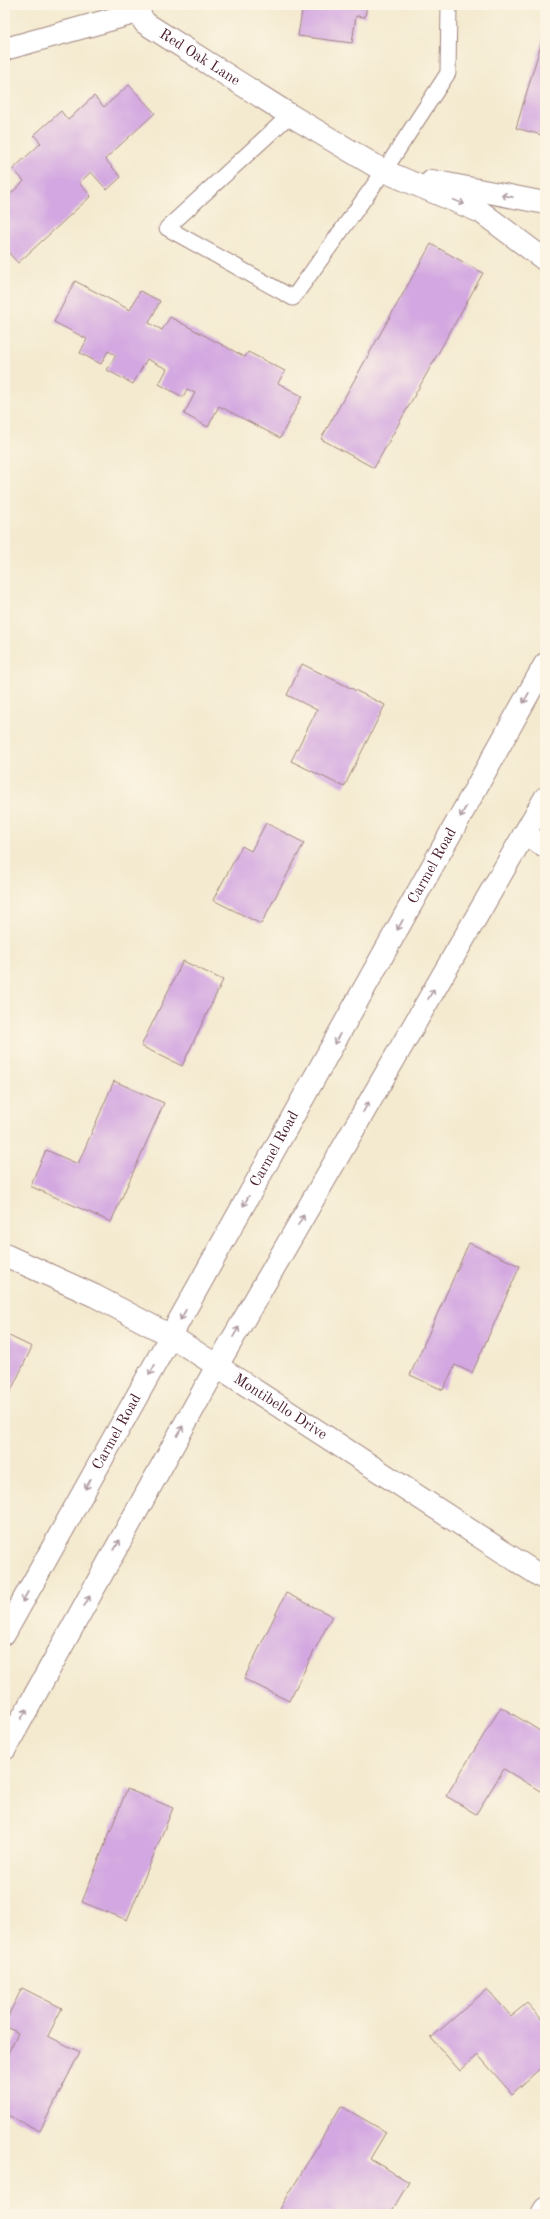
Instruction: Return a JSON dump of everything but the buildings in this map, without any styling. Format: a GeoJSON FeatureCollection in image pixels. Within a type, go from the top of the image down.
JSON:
{"type":"FeatureCollection","features":[{"type":"Feature","properties":{"kind":"main road","name":"Red Oak Lane"},"geometry":{"type":"LineString","coordinates":[[5,50],[137,9],[145,23],[290,115],[384,171],[482,212],[545,260]]}},
{"type":"Feature","properties":{"kind":"main road","name":"Red Oak Lane"},"geometry":{"type":"LineString","coordinates":[[384,171],[545,203]]}},
{"type":"Feature","properties":{"kind":"main road","name":"Carmel Road"},"geometry":{"type":"LineString","coordinates":[[5,1633],[545,664]]}},
{"type":"Feature","properties":{"kind":"main road"},"geometry":{"type":"LineString","coordinates":[[5,1748],[217,1366],[545,798]]}},
{"type":"Feature","properties":{"kind":"main road"},"geometry":{"type":"LineString","coordinates":[[524,834],[545,846]]}},
{"type":"Feature","properties":{"kind":"main road","name":"Montibello Drive"},"geometry":{"type":"LineString","coordinates":[[5,1255],[95,1296],[171,1336],[545,1579]]}},
{"type":"Feature","properties":{"kind":"main road"},"geometry":{"type":"LineString","coordinates":[[542,2214],[545,2209]]}},
{"type":"Feature","properties":{"kind":"lane"},"geometry":{"type":"LineString","coordinates":[[290,115],[167,228],[293,298],[384,171],[448,73],[449,5]]}}]}
